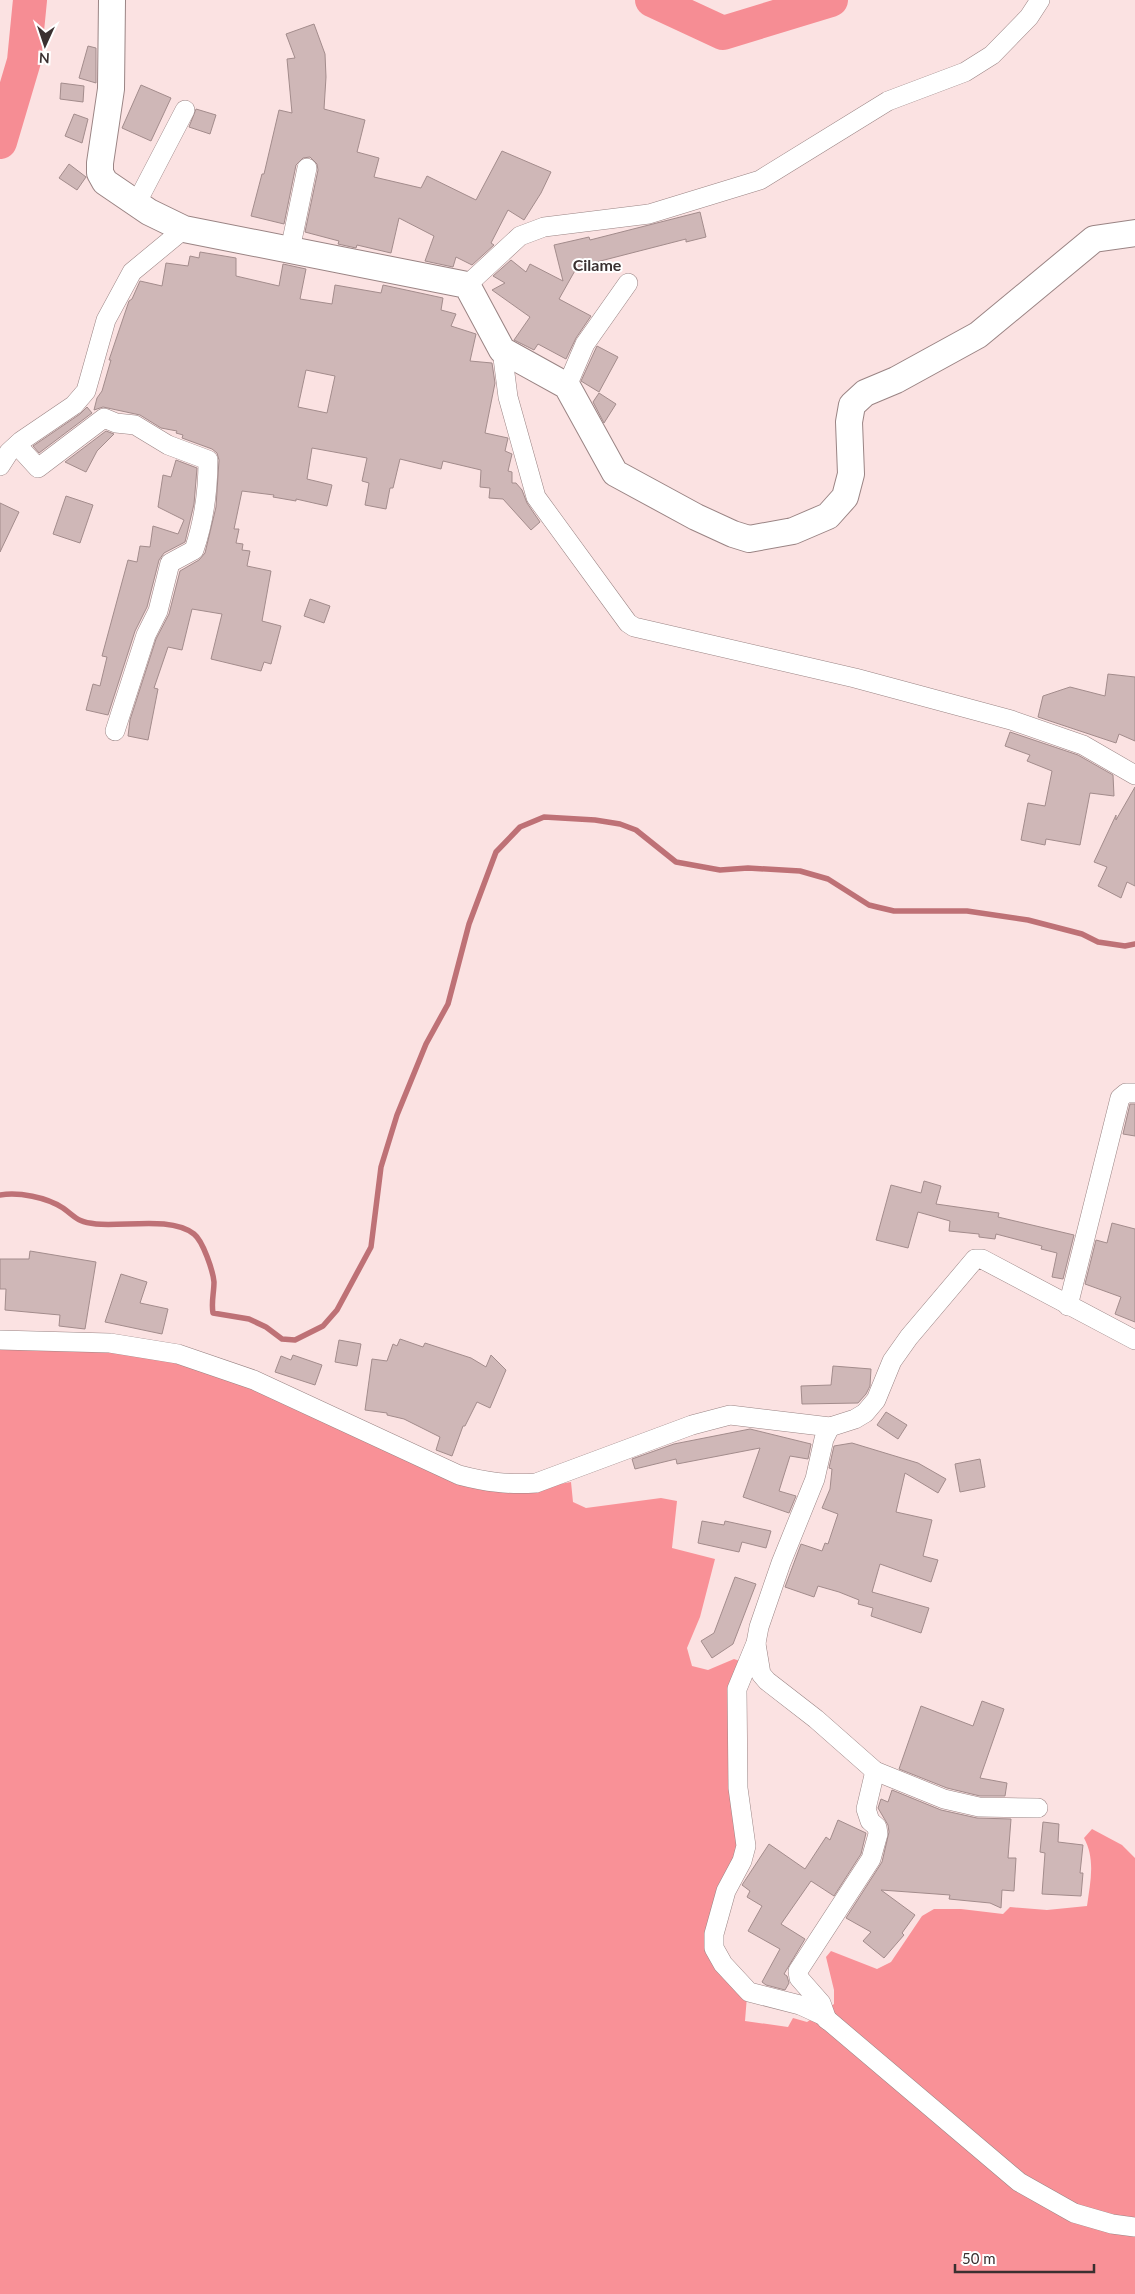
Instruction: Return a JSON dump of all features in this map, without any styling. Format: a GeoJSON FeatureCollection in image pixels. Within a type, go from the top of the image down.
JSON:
{"type":"FeatureCollection","features":[{"type":"Feature","properties":{"kind":"street"},"geometry":{"type":"LineString","coordinates":[[112,0],[111,90],[100,163],[100,172],[105,182],[136,204],[184,229],[467,285]]}},
{"type":"Feature","properties":{"kind":"street"},"geometry":{"type":"LineString","coordinates":[[467,285],[520,236],[544,227],[649,214],[760,180],[888,100],[964,72],[992,55],[1029,17],[1040,0]]}},
{"type":"Feature","properties":{"kind":"street"},"geometry":{"type":"LineString","coordinates":[[136,204],[185,110]]}},
{"type":"Feature","properties":{"kind":"street"},"geometry":{"type":"LineString","coordinates":[[290,250],[308,168]]}},
{"type":"Feature","properties":{"kind":"street"},"geometry":{"type":"LineString","coordinates":[[0,466],[9,452],[17,445],[74,405],[86,391],[106,320],[132,272],[184,229]]}},
{"type":"Feature","properties":{"kind":"street"},"geometry":{"type":"LineString","coordinates":[[502,350],[567,386],[615,473],[696,517],[733,534],[749,538],[794,531],[828,516],[845,497],[851,474],[849,422],[852,405],[865,393],[896,380],[978,335],[1094,239],[1135,233]]}},
{"type":"Feature","properties":{"kind":"street"},"geometry":{"type":"LineString","coordinates":[[567,386],[585,344],[628,283]]}},
{"type":"Feature","properties":{"kind":"street"},"geometry":{"type":"LineString","coordinates":[[467,285],[502,350],[508,397],[536,496],[628,623],[634,627],[855,678],[1011,720],[1082,745],[1135,775]]}},
{"type":"Feature","properties":{"kind":"street"},"geometry":{"type":"LineString","coordinates":[[17,445],[38,468],[104,418],[116,423],[135,426],[168,446],[208,460],[205,508],[198,539],[194,550],[170,562],[158,611],[146,635],[114,731]]}},
{"type":"Feature","properties":{"kind":"street"},"geometry":{"type":"LineString","coordinates":[[1068,1306],[1120,1098],[1126,1093],[1135,1093]]}},
{"type":"Feature","properties":{"kind":"street"},"geometry":{"type":"LineString","coordinates":[[0,1340],[110,1343],[178,1354],[254,1380],[459,1475],[492,1483],[536,1483],[580,1468],[646,1441],[692,1425],[730,1415],[830,1427],[855,1419],[865,1413],[876,1400],[892,1361],[909,1337],[975,1259],[982,1259],[1135,1340]]}},
{"type":"Feature","properties":{"kind":"street"},"geometry":{"type":"LineString","coordinates":[[830,1427],[824,1439],[815,1479],[781,1563],[759,1628],[756,1643],[737,1689],[738,1788],[746,1846],[742,1860],[726,1891],[714,1934],[714,1948],[723,1964],[749,1992],[800,2005],[827,2020],[1019,2182],[1074,2213],[1112,2224],[1135,2227]]}},
{"type":"Feature","properties":{"kind":"street"},"geometry":{"type":"LineString","coordinates":[[756,1643],[761,1674],[767,1681],[816,1719],[875,1771],[944,1799],[979,1807],[1038,1808]]}},
{"type":"Feature","properties":{"kind":"street"},"geometry":{"type":"LineString","coordinates":[[827,2020],[821,2003],[799,1978],[798,1971],[871,1859],[878,1834],[877,1828],[870,1821],[866,1809],[875,1771]]}},
{"type":"Feature","properties":{"kind":"shaded area"},"geometry":{"type":"Polygon","coordinates":[[[0,1345],[49,1346],[177,1358],[252,1384],[458,1480],[537,1488],[571,1482],[573,1502],[586,1508],[661,1498],[677,1501],[672,1548],[715,1559],[700,1617],[687,1648],[692,1666],[708,1670],[734,1659],[740,1661],[741,1832],[710,1934],[747,1996],[745,2021],[788,2027],[793,2018],[807,2022],[834,2004],[834,1990],[826,1957],[831,1951],[877,1969],[891,1962],[922,1916],[934,1909],[961,1909],[1003,1914],[1010,1907],[1047,1910],[1087,1906],[1091,1880],[1091,1863],[1088,1846],[1084,1838],[1092,1829],[1122,1845],[1135,1858],[1135,2294],[0,2294],[0,1345]]]}},
{"type":"Feature","properties":{"kind":"building"},"geometry":{"type":"Polygon","coordinates":[[[314,24],[325,54],[324,109],[365,120],[357,152],[379,158],[374,177],[421,188],[427,176],[476,200],[502,151],[551,172],[541,193],[524,220],[508,210],[491,243],[494,245],[472,265],[456,257],[453,267],[425,261],[434,236],[399,218],[391,253],[357,245],[356,248],[338,244],[339,241],[305,232],[318,170],[317,164],[310,157],[303,158],[296,165],[284,224],[251,216],[262,174],[264,174],[279,110],[292,113],[287,59],[295,58],[286,34],[314,24]]]}},
{"type":"Feature","properties":{"kind":"building"},"geometry":{"type":"Polygon","coordinates":[[[88,46],[96,48],[96,83],[79,78],[88,46]]]}},
{"type":"Feature","properties":{"kind":"building"},"geometry":{"type":"Polygon","coordinates":[[[61,83],[84,86],[83,102],[60,99],[61,83]]]}},
{"type":"Feature","properties":{"kind":"building"},"geometry":{"type":"Polygon","coordinates":[[[141,85],[171,98],[151,141],[122,128],[141,85]]]}},
{"type":"Feature","properties":{"kind":"building"},"geometry":{"type":"Polygon","coordinates":[[[196,109],[216,115],[210,134],[189,127],[196,109]]]}},
{"type":"Feature","properties":{"kind":"building"},"geometry":{"type":"Polygon","coordinates":[[[74,114],[88,119],[82,143],[65,136],[74,114]]]}},
{"type":"Feature","properties":{"kind":"building"},"geometry":{"type":"Polygon","coordinates":[[[69,164],[86,177],[77,190],[59,178],[69,164]]]}},
{"type":"Feature","properties":{"kind":"building"},"geometry":{"type":"Polygon","coordinates":[[[700,212],[706,237],[686,242],[686,239],[577,267],[559,299],[591,316],[576,338],[566,359],[538,344],[534,350],[514,340],[530,317],[492,290],[505,283],[493,276],[511,260],[526,272],[530,264],[563,281],[554,245],[589,237],[590,240],[700,212]]]}},
{"type":"Feature","properties":{"kind":"building"},"geometry":{"type":"Polygon","coordinates":[[[200,252],[236,258],[236,276],[279,286],[283,264],[306,269],[300,299],[332,304],[335,285],[381,293],[383,285],[443,298],[441,310],[456,314],[451,326],[476,334],[470,361],[492,363],[495,383],[485,433],[508,438],[505,451],[512,454],[508,471],[512,472],[512,483],[516,483],[522,490],[527,503],[540,522],[531,530],[503,499],[489,498],[490,488],[480,487],[481,470],[443,461],[441,469],[400,459],[393,488],[390,488],[386,509],[365,505],[369,483],[362,481],[367,458],[312,448],[307,479],[332,485],[327,506],[296,499],[296,501],[273,497],[274,495],[242,491],[234,529],[239,529],[236,543],[243,544],[242,550],[250,551],[247,566],[271,571],[262,621],[281,626],[271,664],[264,662],[261,671],[211,659],[222,614],[192,609],[182,650],[168,647],[154,688],[158,689],[148,740],[128,736],[130,720],[156,639],[169,614],[180,571],[199,560],[205,553],[216,507],[219,460],[217,453],[212,449],[182,438],[183,435],[176,433],[177,431],[161,428],[140,415],[103,407],[94,410],[97,398],[102,391],[111,360],[109,360],[129,301],[132,299],[140,281],[162,286],[166,263],[188,266],[190,256],[199,258],[200,252]],[[306,370],[298,407],[327,413],[335,376],[306,370]]]}},
{"type":"Feature","properties":{"kind":"building"},"geometry":{"type":"Polygon","coordinates":[[[597,346],[618,357],[599,392],[581,381],[597,346]]]}},
{"type":"Feature","properties":{"kind":"building"},"geometry":{"type":"Polygon","coordinates":[[[599,393],[616,404],[604,423],[593,402],[599,393]]]}},
{"type":"Feature","properties":{"kind":"building"},"geometry":{"type":"Polygon","coordinates":[[[87,407],[92,413],[39,453],[33,446],[80,414],[87,407]]]}},
{"type":"Feature","properties":{"kind":"building"},"geometry":{"type":"Polygon","coordinates":[[[106,431],[114,434],[97,451],[86,472],[65,462],[106,431]]]}},
{"type":"Feature","properties":{"kind":"building"},"geometry":{"type":"Polygon","coordinates":[[[176,460],[197,468],[194,504],[185,542],[164,553],[159,560],[147,607],[135,631],[108,715],[86,710],[93,684],[100,686],[107,657],[102,656],[128,560],[137,562],[140,546],[150,547],[153,526],[178,534],[184,520],[158,507],[163,475],[171,477],[176,460]]]}},
{"type":"Feature","properties":{"kind":"building"},"geometry":{"type":"Polygon","coordinates":[[[66,496],[93,505],[80,543],[53,534],[66,496]]]}},
{"type":"Feature","properties":{"kind":"building"},"geometry":{"type":"Polygon","coordinates":[[[0,503],[19,512],[0,552],[0,503]]]}},
{"type":"Feature","properties":{"kind":"building"},"geometry":{"type":"Polygon","coordinates":[[[310,599],[330,606],[324,623],[304,616],[310,599]]]}},
{"type":"Feature","properties":{"kind":"building"},"geometry":{"type":"Polygon","coordinates":[[[1108,674],[1135,677],[1135,741],[1119,734],[1116,743],[1038,717],[1043,696],[1070,687],[1105,696],[1108,674]]]}},
{"type":"Feature","properties":{"kind":"building"},"geometry":{"type":"Polygon","coordinates":[[[1010,732],[1078,755],[1113,775],[1114,796],[1090,793],[1080,845],[1046,839],[1045,845],[1021,840],[1028,803],[1045,806],[1052,771],[1027,761],[1030,755],[1005,746],[1010,732]]]}},
{"type":"Feature","properties":{"kind":"building"},"geometry":{"type":"Polygon","coordinates":[[[1135,787],[1135,886],[1127,882],[1121,898],[1098,886],[1107,867],[1094,862],[1116,815],[1116,820],[1135,787]]]}},
{"type":"Feature","properties":{"kind":"building"},"geometry":{"type":"Polygon","coordinates":[[[1130,1104],[1135,1104],[1135,1136],[1123,1134],[1130,1104]]]}},
{"type":"Feature","properties":{"kind":"building"},"geometry":{"type":"Polygon","coordinates":[[[924,1181],[941,1186],[936,1204],[999,1213],[998,1217],[1074,1235],[1063,1279],[1052,1277],[1057,1253],[1041,1249],[1042,1246],[996,1234],[995,1239],[979,1237],[979,1234],[949,1231],[950,1221],[918,1212],[908,1248],[876,1240],[891,1185],[921,1193],[924,1181]]]}},
{"type":"Feature","properties":{"kind":"building"},"geometry":{"type":"Polygon","coordinates":[[[1112,1223],[1135,1229],[1135,1322],[1115,1314],[1121,1297],[1085,1284],[1096,1240],[1107,1243],[1112,1223]]]}},
{"type":"Feature","properties":{"kind":"building"},"geometry":{"type":"Polygon","coordinates":[[[30,1251],[96,1262],[85,1329],[59,1326],[60,1315],[5,1310],[6,1289],[0,1289],[0,1259],[29,1259],[30,1251]]]}},
{"type":"Feature","properties":{"kind":"building"},"geometry":{"type":"Polygon","coordinates":[[[121,1274],[147,1282],[140,1303],[168,1309],[162,1334],[105,1322],[121,1274]]]}},
{"type":"Feature","properties":{"kind":"building"},"geometry":{"type":"Polygon","coordinates":[[[400,1339],[423,1347],[425,1343],[471,1358],[486,1367],[491,1355],[506,1370],[490,1408],[477,1402],[465,1426],[463,1426],[452,1456],[436,1450],[440,1437],[404,1419],[387,1415],[387,1413],[365,1410],[372,1359],[387,1361],[393,1344],[397,1346],[400,1339]]]}},
{"type":"Feature","properties":{"kind":"building"},"geometry":{"type":"Polygon","coordinates":[[[339,1340],[361,1344],[357,1366],[335,1362],[339,1340]]]}},
{"type":"Feature","properties":{"kind":"building"},"geometry":{"type":"Polygon","coordinates":[[[293,1355],[322,1365],[315,1385],[275,1372],[281,1356],[291,1360],[293,1355]]]}},
{"type":"Feature","properties":{"kind":"building"},"geometry":{"type":"Polygon","coordinates":[[[833,1366],[871,1369],[870,1386],[866,1394],[858,1403],[802,1404],[801,1386],[831,1385],[833,1366]]]}},
{"type":"Feature","properties":{"kind":"building"},"geometry":{"type":"Polygon","coordinates":[[[886,1412],[907,1425],[898,1439],[877,1425],[886,1412]]]}},
{"type":"Feature","properties":{"kind":"building"},"geometry":{"type":"Polygon","coordinates":[[[750,1429],[811,1444],[808,1459],[790,1456],[779,1491],[796,1496],[789,1513],[743,1497],[760,1448],[677,1464],[676,1459],[635,1469],[632,1459],[674,1444],[750,1429]]]}},
{"type":"Feature","properties":{"kind":"building"},"geometry":{"type":"Polygon","coordinates":[[[852,1443],[918,1463],[946,1479],[938,1493],[905,1473],[896,1512],[932,1520],[923,1556],[938,1560],[931,1582],[880,1564],[872,1592],[929,1608],[921,1633],[871,1616],[873,1608],[858,1604],[859,1600],[839,1592],[818,1586],[814,1597],[785,1587],[801,1544],[822,1551],[825,1543],[828,1544],[838,1514],[822,1508],[830,1489],[832,1469],[829,1468],[834,1446],[852,1443]]]}},
{"type":"Feature","properties":{"kind":"building"},"geometry":{"type":"Polygon","coordinates":[[[980,1459],[985,1487],[960,1492],[955,1464],[980,1459]]]}},
{"type":"Feature","properties":{"kind":"building"},"geometry":{"type":"Polygon","coordinates":[[[702,1521],[724,1525],[725,1521],[771,1531],[766,1548],[742,1542],[739,1552],[698,1543],[702,1521]]]}},
{"type":"Feature","properties":{"kind":"building"},"geometry":{"type":"Polygon","coordinates":[[[735,1577],[756,1584],[733,1644],[712,1658],[701,1641],[714,1633],[735,1577]]]}},
{"type":"Feature","properties":{"kind":"building"},"geometry":{"type":"Polygon","coordinates":[[[982,1701],[1004,1709],[980,1778],[1007,1783],[1005,1796],[980,1796],[947,1788],[899,1769],[921,1706],[973,1726],[982,1701]]]}},
{"type":"Feature","properties":{"kind":"building"},"geometry":{"type":"Polygon","coordinates":[[[892,1790],[941,1810],[977,1818],[1011,1819],[1008,1858],[1016,1858],[1014,1891],[1002,1890],[1001,1908],[990,1903],[949,1899],[950,1895],[881,1890],[915,1915],[902,1933],[904,1935],[884,1958],[863,1941],[871,1932],[846,1918],[882,1862],[889,1832],[888,1825],[878,1808],[881,1799],[888,1802],[892,1790]]]}},
{"type":"Feature","properties":{"kind":"building"},"geometry":{"type":"Polygon","coordinates":[[[838,1820],[866,1833],[861,1854],[834,1896],[811,1881],[781,1924],[805,1939],[784,1974],[787,1976],[789,1983],[785,1990],[766,1985],[762,1982],[780,1949],[748,1931],[762,1906],[747,1897],[750,1891],[742,1885],[769,1844],[805,1869],[826,1837],[830,1840],[838,1820]]]}},
{"type":"Feature","properties":{"kind":"building"},"geometry":{"type":"Polygon","coordinates":[[[1043,1822],[1059,1824],[1058,1842],[1083,1845],[1080,1873],[1083,1873],[1081,1896],[1042,1894],[1045,1853],[1040,1852],[1043,1822]]]}},
{"type":"Feature","properties":{"kind":"waterway"},"geometry":{"type":"LineString","coordinates":[[0,142],[24,61],[30,0]]}},
{"type":"Feature","properties":{"kind":"waterway"},"geometry":{"type":"LineString","coordinates":[[652,0],[723,33],[831,0]]}},
{"type":"Feature","properties":{"kind":"waterway"},"geometry":{"type":"LineString","coordinates":[[0,1195],[15,1194],[41,1198],[63,1208],[81,1221],[90,1223],[107,1225],[147,1223],[173,1225],[184,1229],[194,1234],[197,1238],[210,1264],[214,1282],[213,1313],[249,1319],[266,1327],[282,1339],[295,1340],[323,1326],[337,1310],[371,1247],[381,1167],[397,1115],[426,1044],[448,1004],[469,924],[496,852],[520,827],[544,817],[595,820],[620,824],[636,830],[676,862],[720,870],[748,868],[800,871],[828,879],[869,905],[894,911],[967,911],[1028,920],[1082,934],[1098,942],[1125,946],[1135,944]]}},
{"type":"Feature","properties":{"kind":"district","name":"Cilame"},"geometry":{"type":"Point","coordinates":[597,265]}}]}
